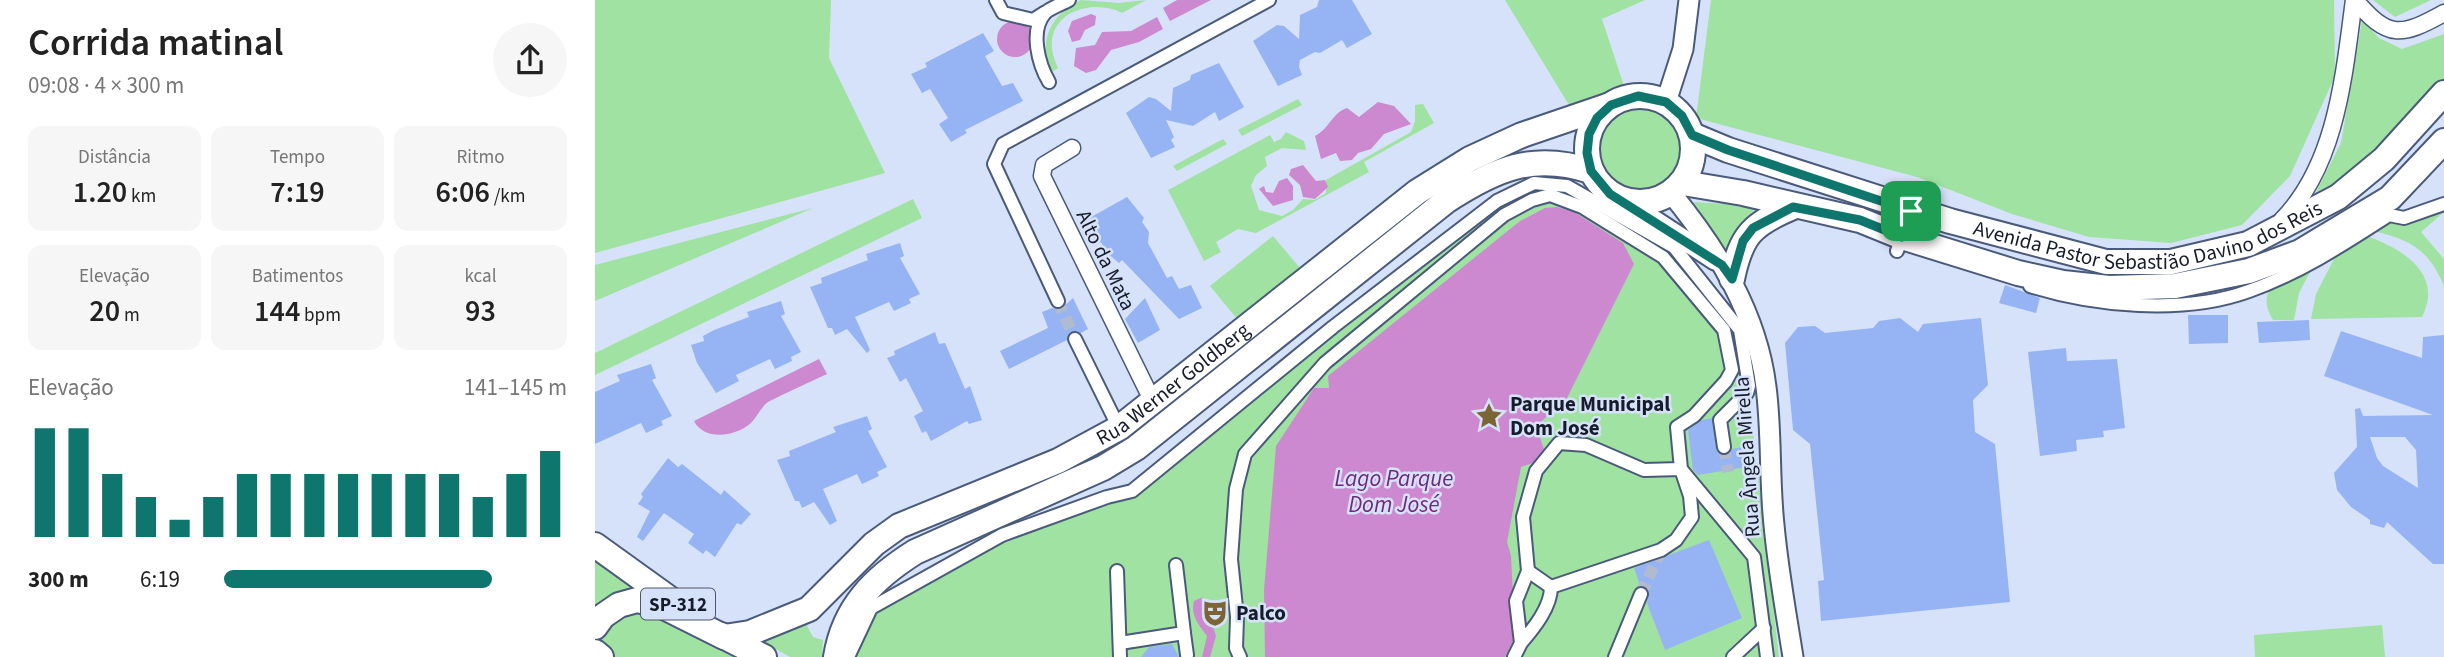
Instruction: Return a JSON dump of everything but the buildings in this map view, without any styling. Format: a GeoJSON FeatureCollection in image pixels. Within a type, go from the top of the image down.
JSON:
{"type":"FeatureCollection","features":[{"type":"Feature","properties":{"kind":"main road","name":"Avenida Pastor Sebastião Davino dos Reis"},"geometry":{"type":"LineString","coordinates":[[1692,135],[1728,150],[2106,262],[2171,262],[2248,244],[2338,197],[2385,159],[2444,93]]}},
{"type":"Feature","properties":{"kind":"main road"},"geometry":{"type":"LineString","coordinates":[[1638,96],[1666,102],[1682,116],[1692,135],[1694,152],[1677,188],[1656,200],[1640,203],[1623,200],[1604,189],[1591,171],[1587,153],[1589,134],[1597,118],[1611,105],[1638,96]]}},
{"type":"Feature","properties":{"kind":"main road","name":"Rua Werner Goldberg"},"geometry":{"type":"LineString","coordinates":[[724,637],[773,625],[812,607],[874,544],[899,526],[1067,457],[1119,428],[1417,192],[1491,149],[1611,105]]}},
{"type":"Feature","properties":{"kind":"main road","name":"Avenida Pastor Sebastião Davino dos Reis"},"geometry":{"type":"LineString","coordinates":[[1677,188],[1743,193],[1793,207],[1860,220],[1900,244],[2063,283],[2109,288],[2197,284],[2249,271],[2300,252],[2344,228],[2390,198],[2444,141]]}},
{"type":"Feature","properties":{"kind":"main road","name":"Rua Werner Goldberg"},"geometry":{"type":"LineString","coordinates":[[841,651],[848,616],[860,596],[891,568],[925,547],[1103,468],[1136,448],[1445,201],[1469,185],[1521,163],[1567,163],[1591,171]]}},
{"type":"Feature","properties":{"kind":"main road"},"geometry":{"type":"LineString","coordinates":[[1727,272],[1753,228],[1793,207]]}},
{"type":"Feature","properties":{"kind":"main road","name":"SP-312"},"geometry":{"type":"LineString","coordinates":[[595,545],[724,637],[764,657]]}},
{"type":"Feature","properties":{"kind":"main road"},"geometry":{"type":"LineString","coordinates":[[595,627],[603,615],[637,600],[660,604],[724,637]]}},
{"type":"Feature","properties":{"kind":"main road"},"geometry":{"type":"LineString","coordinates":[[812,607],[818,623],[841,651]]}},
{"type":"Feature","properties":{"kind":"main road"},"geometry":{"type":"LineString","coordinates":[[595,652],[601,657]]}},
{"type":"Feature","properties":{"kind":"street"},"geometry":{"type":"LineString","coordinates":[[996,0],[1003,13],[1033,20],[1069,0]]}},
{"type":"Feature","properties":{"kind":"street"},"geometry":{"type":"LineString","coordinates":[[1058,301],[994,164],[1003,144],[1269,0]]}},
{"type":"Feature","properties":{"kind":"street"},"geometry":{"type":"LineString","coordinates":[[1666,102],[1683,49],[1689,0]]}},
{"type":"Feature","properties":{"kind":"street"},"geometry":{"type":"LineString","coordinates":[[2355,0],[2379,25],[2395,31],[2414,30],[2444,13]]}},
{"type":"Feature","properties":{"kind":"street"},"geometry":{"type":"LineString","coordinates":[[2248,244],[2283,220],[2306,190],[2326,142],[2344,78],[2355,0]]}},
{"type":"Feature","properties":{"kind":"street"},"geometry":{"type":"LineString","coordinates":[[1045,13],[1039,26],[1037,52],[1049,82]]}},
{"type":"Feature","properties":{"kind":"street","name":"Alto da Mata"},"geometry":{"type":"LineString","coordinates":[[1072,148],[1044,164],[1042,176],[1153,402]]}},
{"type":"Feature","properties":{"kind":"street"},"geometry":{"type":"LineString","coordinates":[[841,651],[871,608],[1002,535],[1107,497],[1132,491],[1333,327],[1497,201],[1534,183],[1567,186],[1674,247],[1740,330],[1749,386],[1747,393],[1720,420],[1724,447]]}},
{"type":"Feature","properties":{"kind":"street","name":"Rua Ângela Mirella"},"geometry":{"type":"LineString","coordinates":[[1677,188],[1695,223],[1727,272],[1756,338],[1766,386],[1774,525],[1793,657]]}},
{"type":"Feature","properties":{"kind":"street"},"geometry":{"type":"LineString","coordinates":[[1240,657],[1236,648],[1237,617],[1231,559],[1236,489],[1245,454],[1325,363],[1504,215],[1532,200],[1550,195],[1582,207],[1663,257],[1724,330],[1732,370],[1726,381],[1694,416],[1677,427],[1681,469],[1690,496],[1692,517],[1676,540],[1661,550],[1551,587]]}},
{"type":"Feature","properties":{"kind":"street"},"geometry":{"type":"LineString","coordinates":[[1623,200],[1727,272]]}},
{"type":"Feature","properties":{"kind":"street"},"geometry":{"type":"LineString","coordinates":[[1900,244],[1913,204]]}},
{"type":"Feature","properties":{"kind":"street"},"geometry":{"type":"LineString","coordinates":[[2016,282],[2045,293],[2123,304],[2215,300],[2247,292],[2319,260],[2389,215],[2405,218],[2444,204]]}},
{"type":"Feature","properties":{"kind":"street"},"geometry":{"type":"LineString","coordinates":[[1075,339],[1119,428]]}},
{"type":"Feature","properties":{"kind":"street"},"geometry":{"type":"LineString","coordinates":[[1521,643],[1517,601],[1528,572],[1523,517],[1536,471],[1559,443],[1585,445],[1644,470],[1681,469]]}},
{"type":"Feature","properties":{"kind":"street"},"geometry":{"type":"LineString","coordinates":[[1681,469],[1754,557],[1767,657]]}},
{"type":"Feature","properties":{"kind":"street"},"geometry":{"type":"LineString","coordinates":[[1176,565],[1187,655]]}},
{"type":"Feature","properties":{"kind":"street"},"geometry":{"type":"LineString","coordinates":[[1117,571],[1121,657]]}},
{"type":"Feature","properties":{"kind":"street"},"geometry":{"type":"LineString","coordinates":[[1528,572],[1551,587]]}},
{"type":"Feature","properties":{"kind":"street"},"geometry":{"type":"LineString","coordinates":[[1514,657],[1551,600],[1551,587]]}},
{"type":"Feature","properties":{"kind":"street"},"geometry":{"type":"LineString","coordinates":[[1615,657],[1641,594]]}},
{"type":"Feature","properties":{"kind":"street"},"geometry":{"type":"LineString","coordinates":[[1733,657],[1764,628]]}},
{"type":"Feature","properties":{"kind":"street"},"geometry":{"type":"LineString","coordinates":[[1120,643],[1184,633]]}},
{"type":"Feature","properties":{"kind":"green space"},"geometry":{"type":"Polygon","coordinates":[[[595,0],[831,0],[829,58],[885,173],[595,253],[595,0]]]}},
{"type":"Feature","properties":{"kind":"green space"},"geometry":{"type":"Polygon","coordinates":[[[1081,0],[1119,3],[1146,0],[1122,13],[1102,7],[1090,7],[1061,20],[1052,40],[1058,68],[1052,72],[1046,50],[1050,30],[1062,12],[1081,0]]]}},
{"type":"Feature","properties":{"kind":"green space"},"geometry":{"type":"Polygon","coordinates":[[[1505,0],[1645,0],[1602,19],[1624,86],[1569,105],[1505,0]]]}},
{"type":"Feature","properties":{"kind":"green space"},"geometry":{"type":"Polygon","coordinates":[[[1711,0],[2334,0],[2335,76],[2290,176],[2242,225],[2171,243],[2089,237],[2012,214],[1917,177],[1696,118],[1711,0]]]}},
{"type":"Feature","properties":{"kind":"green space"},"geometry":{"type":"Polygon","coordinates":[[[2373,0],[2431,0],[2395,17],[2373,0]]]}},
{"type":"Feature","properties":{"kind":"green space"},"geometry":{"type":"Polygon","coordinates":[[[2362,20],[2379,38],[2402,49],[2444,34],[2444,81],[2371,159],[2336,183],[2316,192],[2341,143],[2362,20]]]}},
{"type":"Feature","properties":{"kind":"green space"},"geometry":{"type":"Polygon","coordinates":[[[1298,99],[1302,105],[1242,136],[1238,130],[1298,99]]]}},
{"type":"Feature","properties":{"kind":"green space"},"geometry":{"type":"Polygon","coordinates":[[[1423,104],[1434,123],[1364,162],[1369,172],[1256,233],[1238,229],[1216,242],[1221,252],[1204,261],[1168,190],[1270,135],[1274,142],[1281,139],[1286,132],[1304,141],[1306,150],[1282,148],[1265,157],[1267,166],[1256,175],[1251,186],[1259,210],[1282,216],[1293,210],[1303,199],[1315,200],[1326,193],[1326,180],[1411,132],[1415,121],[1415,105],[1423,104]]]}},
{"type":"Feature","properties":{"kind":"green space"},"geometry":{"type":"Polygon","coordinates":[[[1640,109],[1656,112],[1669,121],[1678,134],[1681,150],[1678,166],[1669,179],[1656,188],[1640,191],[1624,188],[1611,179],[1602,166],[1599,150],[1602,134],[1611,121],[1624,112],[1640,109]]]}},
{"type":"Feature","properties":{"kind":"green space"},"geometry":{"type":"Polygon","coordinates":[[[1223,139],[1227,144],[1177,171],[1173,166],[1223,139]]]}},
{"type":"Feature","properties":{"kind":"green space","name":"Parque Municipal Dom José"},"geometry":{"type":"Polygon","coordinates":[[[1534,185],[1567,188],[1674,247],[1739,330],[1779,657],[851,657],[873,610],[1003,537],[1133,492],[1497,203],[1534,185]]]}},
{"type":"Feature","properties":{"kind":"green space"},"geometry":{"type":"Polygon","coordinates":[[[913,199],[922,218],[595,375],[595,353],[913,199]]]}},
{"type":"Feature","properties":{"kind":"green space"},"geometry":{"type":"Polygon","coordinates":[[[1694,202],[1758,206],[1739,225],[1727,256],[1694,202]]]}},
{"type":"Feature","properties":{"kind":"green space"},"geometry":{"type":"Polygon","coordinates":[[[2444,206],[2444,212],[2421,232],[2444,259],[2444,286],[2432,263],[2417,248],[2398,238],[2374,231],[2390,219],[2444,206]]]}},
{"type":"Feature","properties":{"kind":"green space"},"geometry":{"type":"Polygon","coordinates":[[[813,208],[595,301],[595,265],[813,208]]]}},
{"type":"Feature","properties":{"kind":"green space"},"geometry":{"type":"Polygon","coordinates":[[[1273,236],[1300,268],[1238,320],[1210,286],[1273,236]]]}},
{"type":"Feature","properties":{"kind":"green space"},"geometry":{"type":"Polygon","coordinates":[[[2366,236],[2393,248],[2416,265],[2428,288],[2422,317],[2311,319],[2316,294],[2337,253],[2366,236]]]}},
{"type":"Feature","properties":{"kind":"green space"},"geometry":{"type":"Polygon","coordinates":[[[2313,266],[2299,293],[2294,320],[2273,320],[2267,298],[2270,290],[2283,278],[2313,266]]]}},
{"type":"Feature","properties":{"kind":"green space"},"geometry":{"type":"Polygon","coordinates":[[[595,559],[648,596],[595,616],[595,559]]]}},
{"type":"Feature","properties":{"kind":"green space"},"geometry":{"type":"Polygon","coordinates":[[[635,607],[664,614],[742,657],[615,657],[600,642],[599,632],[635,607]]]}},
{"type":"Feature","properties":{"kind":"green space"},"geometry":{"type":"Polygon","coordinates":[[[805,622],[813,637],[823,640],[822,657],[790,657],[760,640],[805,622]]]}},
{"type":"Feature","properties":{"kind":"green space"},"geometry":{"type":"Polygon","coordinates":[[[2382,625],[2385,657],[2255,657],[2254,635],[2382,625]]]}},
{"type":"Feature","properties":{"kind":"water"},"geometry":{"type":"Polygon","coordinates":[[[1177,0],[1211,0],[1170,21],[1163,8],[1177,0]]]}},
{"type":"Feature","properties":{"kind":"water"},"geometry":{"type":"Polygon","coordinates":[[[1091,14],[1096,16],[1095,25],[1085,30],[1080,40],[1072,42],[1068,31],[1072,21],[1091,14]]]}},
{"type":"Feature","properties":{"kind":"water"},"geometry":{"type":"Polygon","coordinates":[[[1157,17],[1163,29],[1139,42],[1111,50],[1096,70],[1086,73],[1074,66],[1076,48],[1095,45],[1102,32],[1131,31],[1157,17]]]}},
{"type":"Feature","properties":{"kind":"water"},"geometry":{"type":"Polygon","coordinates":[[[1015,21],[1028,26],[1033,39],[1028,52],[1015,57],[1002,52],[997,39],[1002,26],[1015,21]]]}},
{"type":"Feature","properties":{"kind":"water"},"geometry":{"type":"Polygon","coordinates":[[[1378,102],[1394,106],[1411,124],[1384,134],[1371,149],[1358,153],[1352,160],[1340,161],[1336,153],[1321,159],[1315,136],[1334,117],[1347,108],[1359,117],[1378,102]]]}},
{"type":"Feature","properties":{"kind":"water"},"geometry":{"type":"Polygon","coordinates":[[[1303,165],[1316,181],[1325,180],[1328,187],[1315,199],[1303,197],[1300,185],[1289,175],[1291,169],[1303,165]]]}},
{"type":"Feature","properties":{"kind":"water"},"geometry":{"type":"Polygon","coordinates":[[[1287,178],[1293,186],[1293,200],[1273,206],[1259,189],[1264,186],[1266,192],[1273,193],[1279,181],[1287,178]]]}},
{"type":"Feature","properties":{"kind":"water","name":"Lago Parque Dom José"},"geometry":{"type":"Polygon","coordinates":[[[1557,207],[1574,212],[1623,243],[1634,264],[1566,400],[1536,426],[1547,458],[1521,467],[1507,542],[1511,556],[1515,637],[1505,657],[1265,657],[1264,590],[1276,446],[1314,388],[1329,388],[1328,376],[1520,221],[1545,208],[1557,207]]]}},
{"type":"Feature","properties":{"kind":"water"},"geometry":{"type":"Polygon","coordinates":[[[819,359],[827,374],[768,402],[744,428],[729,434],[712,434],[705,432],[694,421],[819,359]]]}},
{"type":"Feature","properties":{"kind":"water"},"geometry":{"type":"Polygon","coordinates":[[[1203,597],[1216,636],[1210,657],[1202,657],[1207,636],[1193,611],[1194,601],[1203,597]]]}},
{"type":"Feature","properties":{"kind":"tunnel"},"geometry":{"type":"LineString","coordinates":[[1058,301],[1075,339]]}},
{"type":"Feature","properties":{"kind":"tunnel"},"geometry":{"type":"LineString","coordinates":[[1724,447],[1728,472]]}},
{"type":"Feature","properties":{"kind":"tunnel"},"geometry":{"type":"LineString","coordinates":[[1641,594],[1661,550]]}},
{"type":"Feature","properties":{"kind":"place","name":"Parque Municipal Dom José"},"geometry":{"type":"Point","coordinates":[1489,416]}},
{"type":"Feature","properties":{"kind":"place","name":"Palco"},"geometry":{"type":"Point","coordinates":[1215,613]}},
{"type":"Feature","properties":{"kind":"route"},"geometry":{"type":"LineString","coordinates":[[1638,96],[1653,97],[1666,102],[1682,116],[1692,135],[1728,150],[1911,211],[1902,237],[1860,220],[1793,207],[1767,218],[1753,228],[1743,241],[1732,279],[1722,265],[1610,194],[1599,184],[1591,171],[1587,153],[1589,134],[1597,118],[1611,105],[1638,96]]}}]}
